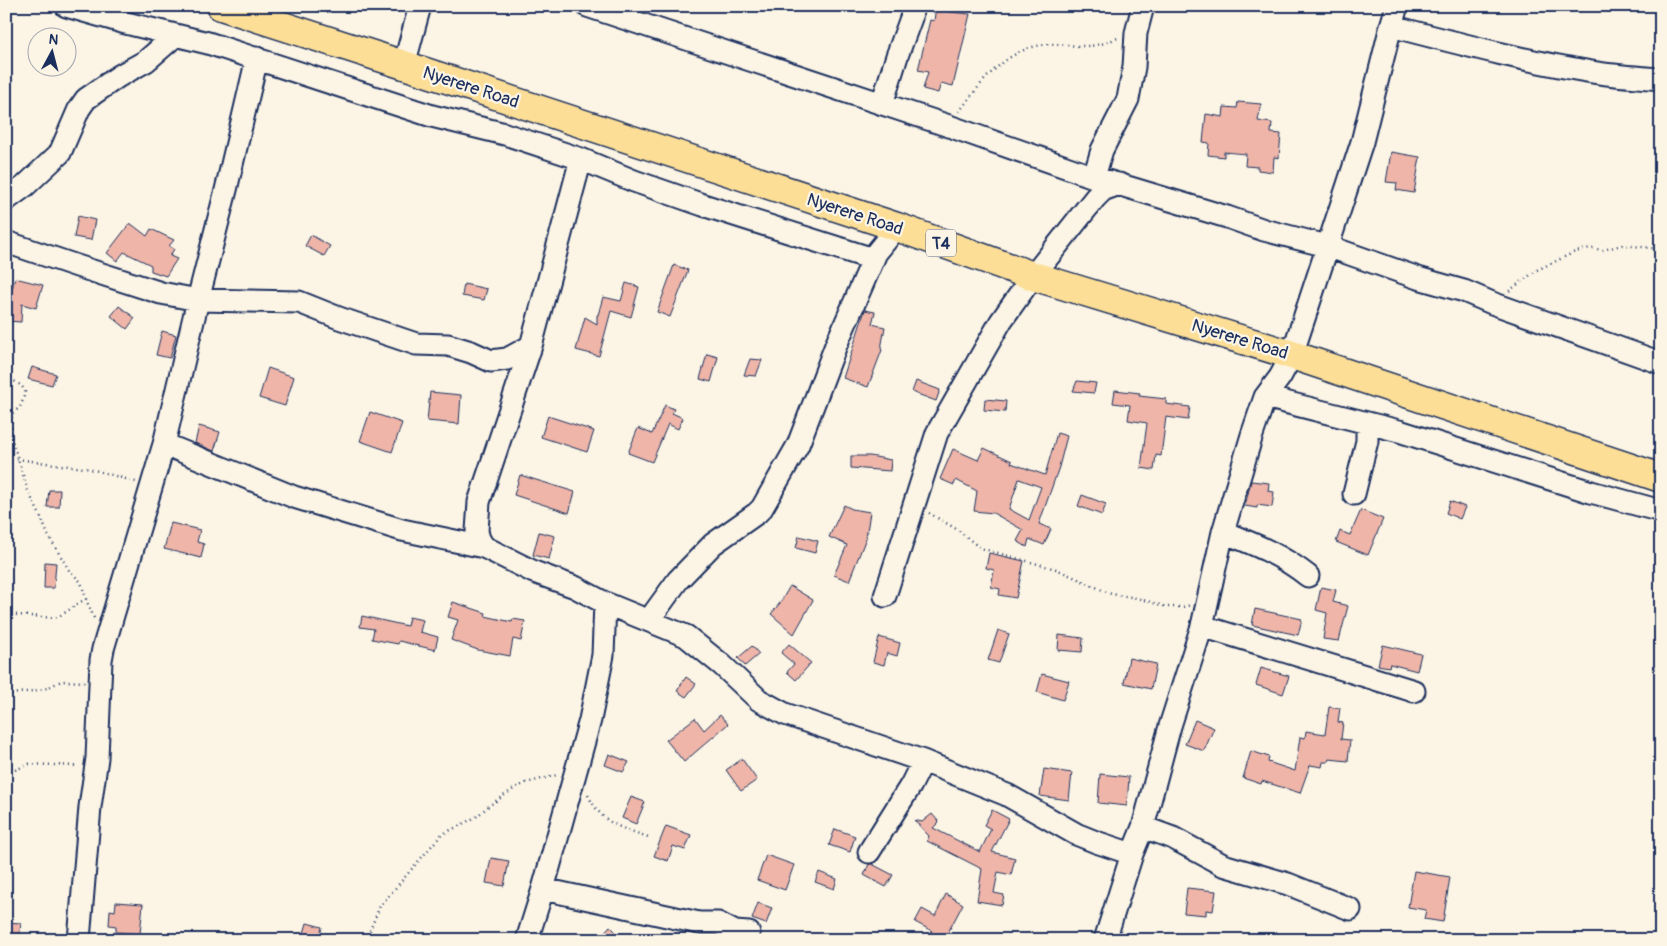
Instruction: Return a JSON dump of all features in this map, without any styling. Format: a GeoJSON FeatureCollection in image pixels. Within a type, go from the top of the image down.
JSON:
{"type":"FeatureCollection","features":[{"type":"Feature","properties":{"kind":"highway","name":"Nyerere Road"},"geometry":{"type":"LineString","coordinates":[[221,6],[897,227],[1033,276],[1292,355],[1661,478]]}},
{"type":"Feature","properties":{"kind":"street"},"geometry":{"type":"LineString","coordinates":[[66,6],[257,58],[432,116],[505,134],[581,159],[634,181],[702,205],[873,259]]}},
{"type":"Feature","properties":{"kind":"street"},"geometry":{"type":"LineString","coordinates":[[404,65],[420,6]]}},
{"type":"Feature","properties":{"kind":"street"},"geometry":{"type":"LineString","coordinates":[[587,6],[950,126],[1094,177],[1264,230],[1327,246],[1464,292],[1661,363]]}},
{"type":"Feature","properties":{"kind":"street"},"geometry":{"type":"LineString","coordinates":[[882,104],[896,56],[911,18],[913,6]]}},
{"type":"Feature","properties":{"kind":"street"},"geometry":{"type":"LineString","coordinates":[[1094,177],[1102,150],[1128,99],[1134,67],[1136,33],[1143,6]]}},
{"type":"Feature","properties":{"kind":"street"},"geometry":{"type":"LineString","coordinates":[[1105,940],[1132,854],[1143,827],[1170,726],[1202,626],[1223,532],[1252,435],[1266,397],[1292,355],[1362,142],[1394,16],[1501,54],[1594,72],[1661,79]]}},
{"type":"Feature","properties":{"kind":"street"},"geometry":{"type":"LineString","coordinates":[[6,200],[25,186],[60,153],[66,143],[79,109],[86,100],[119,76],[146,61],[176,35]]}},
{"type":"Feature","properties":{"kind":"street"},"geometry":{"type":"LineString","coordinates":[[79,940],[90,807],[96,762],[101,660],[164,444],[257,58]]}},
{"type":"Feature","properties":{"kind":"street"},"geometry":{"type":"LineString","coordinates":[[484,548],[477,531],[479,502],[531,346],[581,159]]}},
{"type":"Feature","properties":{"kind":"street"},"geometry":{"type":"LineString","coordinates":[[885,596],[937,433],[1000,321],[1095,198],[1103,190],[1119,184]]}},
{"type":"Feature","properties":{"kind":"street"},"geometry":{"type":"LineString","coordinates":[[649,620],[678,580],[699,558],[720,539],[757,513],[765,502],[798,445],[836,345],[873,259],[897,227]]}},
{"type":"Feature","properties":{"kind":"street"},"geometry":{"type":"LineString","coordinates":[[6,242],[161,292],[198,300],[299,302],[339,318],[416,344],[448,346],[471,352],[491,361],[508,359],[531,346]]}},
{"type":"Feature","properties":{"kind":"street"},"geometry":{"type":"LineString","coordinates":[[1266,397],[1399,431],[1591,492],[1661,511]]}},
{"type":"Feature","properties":{"kind":"street"},"geometry":{"type":"LineString","coordinates":[[1354,494],[1367,441],[1367,423]]}},
{"type":"Feature","properties":{"kind":"street"},"geometry":{"type":"LineString","coordinates":[[164,444],[301,499],[402,530],[484,548],[534,572],[575,587],[605,603],[686,636],[759,700],[774,708],[923,761],[1006,795],[1083,836],[1132,854]]}},
{"type":"Feature","properties":{"kind":"street"},"geometry":{"type":"LineString","coordinates":[[1223,532],[1276,553],[1308,576]]}},
{"type":"Feature","properties":{"kind":"street"},"geometry":{"type":"LineString","coordinates":[[526,940],[543,888],[590,720],[603,655],[605,603]]}},
{"type":"Feature","properties":{"kind":"street"},"geometry":{"type":"LineString","coordinates":[[1202,626],[1414,691]]}},
{"type":"Feature","properties":{"kind":"street"},"geometry":{"type":"LineString","coordinates":[[869,852],[906,793],[923,761]]}},
{"type":"Feature","properties":{"kind":"street"},"geometry":{"type":"LineString","coordinates":[[1143,827],[1173,838],[1223,864],[1288,884],[1350,908]]}},
{"type":"Feature","properties":{"kind":"street"},"geometry":{"type":"LineString","coordinates":[[543,888],[699,923],[718,923],[736,932],[749,933]]}},
{"type":"Feature","properties":{"kind":"path"},"geometry":{"type":"LineString","coordinates":[[950,126],[992,71],[1006,60],[1029,49],[1052,44],[1096,45],[1136,33]]}},
{"type":"Feature","properties":{"kind":"path"},"geometry":{"type":"LineString","coordinates":[[1492,303],[1537,270],[1575,252],[1590,248],[1603,250],[1622,245],[1661,249]]}},
{"type":"Feature","properties":{"kind":"path"},"geometry":{"type":"LineString","coordinates":[[6,376],[22,386],[24,392],[20,406],[13,413],[11,437],[28,491],[48,535],[68,570],[81,582],[86,599],[105,641]]}},
{"type":"Feature","properties":{"kind":"path"},"geometry":{"type":"LineString","coordinates":[[17,459],[92,469],[151,486]]}},
{"type":"Feature","properties":{"kind":"path"},"geometry":{"type":"LineString","coordinates":[[915,504],[958,530],[980,548],[1056,569],[1111,594],[1137,598],[1168,607],[1185,607],[1210,597]]}},
{"type":"Feature","properties":{"kind":"path"},"geometry":{"type":"LineString","coordinates":[[6,614],[54,618],[61,616],[86,599]]}},
{"type":"Feature","properties":{"kind":"path"},"geometry":{"type":"LineString","coordinates":[[6,695],[48,688],[61,681],[84,682],[101,672]]}},
{"type":"Feature","properties":{"kind":"path"},"geometry":{"type":"LineString","coordinates":[[6,774],[29,764],[73,767],[96,762]]}},
{"type":"Feature","properties":{"kind":"path"},"geometry":{"type":"LineString","coordinates":[[366,940],[380,906],[441,835],[476,817],[514,788],[526,783],[576,771]]}},
{"type":"Feature","properties":{"kind":"path"},"geometry":{"type":"LineString","coordinates":[[587,793],[601,815],[608,822],[651,838]]}},
{"type":"Feature","properties":{"kind":"building"},"geometry":{"type":"Polygon","coordinates":[[[936,6],[951,6],[950,12],[970,14],[953,86],[941,83],[938,93],[923,89],[928,72],[918,70],[930,20],[934,21],[936,6]]]}},
{"type":"Feature","properties":{"kind":"building"},"geometry":{"type":"Polygon","coordinates":[[[1238,102],[1261,104],[1258,121],[1272,123],[1271,133],[1281,134],[1279,158],[1274,157],[1273,172],[1258,170],[1258,167],[1245,166],[1246,154],[1224,152],[1224,157],[1208,155],[1209,143],[1203,142],[1206,114],[1223,117],[1224,107],[1237,108],[1238,102]]]}},
{"type":"Feature","properties":{"kind":"building"},"geometry":{"type":"Polygon","coordinates":[[[1391,152],[1420,157],[1414,193],[1396,190],[1397,183],[1386,182],[1391,152]]]}},
{"type":"Feature","properties":{"kind":"building"},"geometry":{"type":"Polygon","coordinates":[[[78,216],[95,220],[91,240],[74,237],[78,216]]]}},
{"type":"Feature","properties":{"kind":"building"},"geometry":{"type":"Polygon","coordinates":[[[130,223],[147,236],[151,229],[174,240],[169,246],[174,249],[170,256],[177,259],[166,276],[151,271],[151,265],[124,252],[117,261],[107,253],[130,223]]]}},
{"type":"Feature","properties":{"kind":"building"},"geometry":{"type":"Polygon","coordinates":[[[311,235],[330,246],[324,256],[305,246],[311,235]]]}},
{"type":"Feature","properties":{"kind":"building"},"geometry":{"type":"Polygon","coordinates":[[[674,265],[688,270],[670,317],[657,312],[674,265]]]}},
{"type":"Feature","properties":{"kind":"building"},"geometry":{"type":"Polygon","coordinates":[[[15,278],[43,285],[36,308],[22,304],[21,322],[6,321],[6,311],[15,278]]]}},
{"type":"Feature","properties":{"kind":"building"},"geometry":{"type":"Polygon","coordinates":[[[626,283],[639,287],[631,317],[611,311],[599,356],[576,350],[585,317],[597,324],[597,315],[603,297],[621,301],[626,283]]]}},
{"type":"Feature","properties":{"kind":"building"},"geometry":{"type":"Polygon","coordinates":[[[464,284],[487,289],[484,300],[462,296],[464,284]]]}},
{"type":"Feature","properties":{"kind":"building"},"geometry":{"type":"Polygon","coordinates":[[[119,306],[135,318],[127,329],[111,316],[119,306]]]}},
{"type":"Feature","properties":{"kind":"building"},"geometry":{"type":"Polygon","coordinates":[[[865,310],[875,312],[872,324],[885,327],[882,350],[868,387],[843,378],[865,310]]]}},
{"type":"Feature","properties":{"kind":"building"},"geometry":{"type":"Polygon","coordinates":[[[162,331],[176,335],[170,358],[156,355],[162,331]]]}},
{"type":"Feature","properties":{"kind":"building"},"geometry":{"type":"Polygon","coordinates":[[[707,354],[718,357],[711,382],[700,379],[707,354]]]}},
{"type":"Feature","properties":{"kind":"building"},"geometry":{"type":"Polygon","coordinates":[[[750,359],[762,360],[756,376],[744,375],[750,359]]]}},
{"type":"Feature","properties":{"kind":"building"},"geometry":{"type":"Polygon","coordinates":[[[32,367],[56,374],[52,385],[28,379],[32,367]]]}},
{"type":"Feature","properties":{"kind":"building"},"geometry":{"type":"Polygon","coordinates":[[[268,368],[294,377],[285,406],[259,398],[268,368]]]}},
{"type":"Feature","properties":{"kind":"building"},"geometry":{"type":"Polygon","coordinates":[[[916,381],[940,390],[936,401],[912,392],[916,381]]]}},
{"type":"Feature","properties":{"kind":"building"},"geometry":{"type":"Polygon","coordinates":[[[1077,381],[1096,383],[1094,393],[1073,391],[1077,381]]]}},
{"type":"Feature","properties":{"kind":"building"},"geometry":{"type":"Polygon","coordinates":[[[1115,390],[1140,393],[1139,396],[1166,399],[1166,404],[1190,407],[1188,420],[1166,417],[1161,456],[1156,455],[1154,470],[1141,468],[1147,423],[1128,420],[1130,405],[1113,403],[1115,390]]]}},
{"type":"Feature","properties":{"kind":"building"},"geometry":{"type":"Polygon","coordinates":[[[430,392],[461,395],[459,424],[427,421],[430,392]]]}},
{"type":"Feature","properties":{"kind":"building"},"geometry":{"type":"Polygon","coordinates":[[[985,399],[1006,401],[1005,412],[984,410],[985,399]]]}},
{"type":"Feature","properties":{"kind":"building"},"geometry":{"type":"Polygon","coordinates":[[[665,405],[674,409],[672,413],[683,418],[678,429],[668,424],[652,462],[628,453],[638,428],[652,434],[665,405]]]}},
{"type":"Feature","properties":{"kind":"building"},"geometry":{"type":"Polygon","coordinates":[[[370,412],[402,423],[392,452],[360,441],[370,412]]]}},
{"type":"Feature","properties":{"kind":"building"},"geometry":{"type":"Polygon","coordinates":[[[548,416],[594,431],[587,452],[541,437],[548,416]]]}},
{"type":"Feature","properties":{"kind":"building"},"geometry":{"type":"Polygon","coordinates":[[[199,426],[220,432],[214,451],[195,443],[199,426]]]}},
{"type":"Feature","properties":{"kind":"building"},"geometry":{"type":"Polygon","coordinates":[[[1057,433],[1067,436],[1059,467],[1039,524],[1051,529],[1044,545],[1029,539],[1027,547],[1017,541],[1023,530],[993,513],[974,511],[977,491],[956,480],[954,485],[940,479],[953,449],[978,460],[984,448],[1012,461],[1011,463],[1045,475],[1057,433]],[[1019,479],[1009,509],[1029,520],[1041,487],[1019,479]]]}},
{"type":"Feature","properties":{"kind":"building"},"geometry":{"type":"Polygon","coordinates":[[[851,456],[870,456],[891,460],[890,471],[851,468],[851,456]]]}},
{"type":"Feature","properties":{"kind":"building"},"geometry":{"type":"Polygon","coordinates":[[[520,475],[575,492],[569,513],[514,495],[520,475]]]}},
{"type":"Feature","properties":{"kind":"building"},"geometry":{"type":"Polygon","coordinates":[[[1251,481],[1269,483],[1268,491],[1274,492],[1272,507],[1257,505],[1257,508],[1245,506],[1251,481]]]}},
{"type":"Feature","properties":{"kind":"building"},"geometry":{"type":"Polygon","coordinates":[[[49,490],[60,490],[59,507],[47,507],[49,490]]]}},
{"type":"Feature","properties":{"kind":"building"},"geometry":{"type":"Polygon","coordinates":[[[1082,495],[1106,504],[1102,515],[1078,506],[1082,495]]]}},
{"type":"Feature","properties":{"kind":"building"},"geometry":{"type":"Polygon","coordinates":[[[1450,501],[1465,507],[1460,519],[1446,513],[1450,501]]]}},
{"type":"Feature","properties":{"kind":"building"},"geometry":{"type":"Polygon","coordinates":[[[844,505],[852,509],[870,512],[866,538],[849,581],[834,575],[847,545],[829,537],[844,505]]]}},
{"type":"Feature","properties":{"kind":"building"},"geometry":{"type":"Polygon","coordinates":[[[1361,510],[1383,519],[1368,555],[1336,542],[1340,531],[1350,535],[1361,510]]]}},
{"type":"Feature","properties":{"kind":"building"},"geometry":{"type":"Polygon","coordinates":[[[171,523],[200,530],[197,542],[204,544],[201,558],[164,549],[171,523]]]}},
{"type":"Feature","properties":{"kind":"building"},"geometry":{"type":"Polygon","coordinates":[[[539,532],[555,536],[549,559],[533,555],[539,532]]]}},
{"type":"Feature","properties":{"kind":"building"},"geometry":{"type":"Polygon","coordinates":[[[799,536],[818,541],[815,553],[796,548],[799,536]]]}},
{"type":"Feature","properties":{"kind":"building"},"geometry":{"type":"Polygon","coordinates":[[[989,553],[1024,561],[1016,598],[999,595],[1000,589],[991,587],[994,570],[986,568],[989,553]]]}},
{"type":"Feature","properties":{"kind":"building"},"geometry":{"type":"Polygon","coordinates":[[[45,562],[56,563],[54,588],[44,588],[45,562]]]}},
{"type":"Feature","properties":{"kind":"building"},"geometry":{"type":"Polygon","coordinates":[[[790,586],[813,600],[794,634],[771,614],[790,586]]]}},
{"type":"Feature","properties":{"kind":"building"},"geometry":{"type":"Polygon","coordinates":[[[1321,587],[1336,590],[1333,602],[1348,606],[1339,641],[1323,639],[1327,613],[1316,610],[1321,587]]]}},
{"type":"Feature","properties":{"kind":"building"},"geometry":{"type":"Polygon","coordinates":[[[453,602],[486,613],[485,616],[512,622],[513,619],[525,621],[521,641],[513,639],[510,656],[478,650],[451,640],[458,620],[448,617],[453,602]]]}},
{"type":"Feature","properties":{"kind":"building"},"geometry":{"type":"Polygon","coordinates":[[[1255,609],[1302,619],[1298,635],[1252,625],[1255,609]]]}},
{"type":"Feature","properties":{"kind":"building"},"geometry":{"type":"Polygon","coordinates":[[[362,616],[407,626],[409,617],[423,620],[420,632],[438,637],[435,650],[399,641],[398,644],[372,639],[374,629],[360,627],[362,616]]]}},
{"type":"Feature","properties":{"kind":"building"},"geometry":{"type":"Polygon","coordinates":[[[998,630],[1009,634],[999,663],[988,660],[998,630]]]}},
{"type":"Feature","properties":{"kind":"building"},"geometry":{"type":"Polygon","coordinates":[[[1059,635],[1083,638],[1082,652],[1058,650],[1059,635]]]}},
{"type":"Feature","properties":{"kind":"building"},"geometry":{"type":"Polygon","coordinates":[[[879,637],[900,643],[897,656],[887,653],[884,665],[873,662],[879,637]]]}},
{"type":"Feature","properties":{"kind":"building"},"geometry":{"type":"Polygon","coordinates":[[[789,644],[811,663],[796,680],[787,672],[794,664],[781,653],[789,644]]]}},
{"type":"Feature","properties":{"kind":"building"},"geometry":{"type":"Polygon","coordinates":[[[1383,645],[1421,654],[1417,671],[1390,664],[1389,667],[1378,665],[1383,645]]]}},
{"type":"Feature","properties":{"kind":"building"},"geometry":{"type":"Polygon","coordinates":[[[752,646],[759,654],[745,666],[738,658],[752,646]]]}},
{"type":"Feature","properties":{"kind":"building"},"geometry":{"type":"Polygon","coordinates":[[[1129,658],[1156,664],[1151,689],[1124,683],[1129,658]]]}},
{"type":"Feature","properties":{"kind":"building"},"geometry":{"type":"Polygon","coordinates":[[[1261,668],[1289,676],[1283,694],[1256,685],[1261,668]]]}},
{"type":"Feature","properties":{"kind":"building"},"geometry":{"type":"Polygon","coordinates":[[[1042,674],[1069,681],[1063,700],[1037,692],[1042,674]]]}},
{"type":"Feature","properties":{"kind":"building"},"geometry":{"type":"Polygon","coordinates":[[[686,677],[696,684],[686,697],[677,691],[686,677]]]}},
{"type":"Feature","properties":{"kind":"building"},"geometry":{"type":"Polygon","coordinates":[[[1329,707],[1340,708],[1338,722],[1343,723],[1341,739],[1350,740],[1348,761],[1329,759],[1328,762],[1323,762],[1322,767],[1310,765],[1300,793],[1262,781],[1261,784],[1243,778],[1251,751],[1269,757],[1268,762],[1295,771],[1300,737],[1305,738],[1306,731],[1325,734],[1329,707]]]}},
{"type":"Feature","properties":{"kind":"building"},"geometry":{"type":"Polygon","coordinates":[[[720,715],[728,724],[684,762],[666,740],[695,718],[704,730],[720,715]]]}},
{"type":"Feature","properties":{"kind":"building"},"geometry":{"type":"Polygon","coordinates":[[[1195,720],[1214,728],[1204,751],[1185,744],[1195,720]]]}},
{"type":"Feature","properties":{"kind":"building"},"geometry":{"type":"Polygon","coordinates":[[[609,754],[629,762],[623,772],[605,765],[609,754]]]}},
{"type":"Feature","properties":{"kind":"building"},"geometry":{"type":"Polygon","coordinates":[[[742,759],[757,780],[741,791],[726,770],[742,759]]]}},
{"type":"Feature","properties":{"kind":"building"},"geometry":{"type":"Polygon","coordinates":[[[1044,769],[1072,773],[1069,800],[1040,796],[1044,769]]]}},
{"type":"Feature","properties":{"kind":"building"},"geometry":{"type":"Polygon","coordinates":[[[1100,774],[1129,777],[1127,806],[1098,803],[1100,774]]]}},
{"type":"Feature","properties":{"kind":"building"},"geometry":{"type":"Polygon","coordinates":[[[631,797],[645,802],[636,824],[622,818],[631,797]]]}},
{"type":"Feature","properties":{"kind":"building"},"geometry":{"type":"Polygon","coordinates":[[[992,810],[1009,819],[992,852],[1015,858],[1011,875],[998,872],[994,893],[1004,895],[1002,905],[977,901],[982,869],[927,841],[929,836],[914,820],[922,822],[932,814],[939,822],[933,828],[980,852],[991,829],[984,825],[992,810]]]}},
{"type":"Feature","properties":{"kind":"building"},"geometry":{"type":"Polygon","coordinates":[[[666,826],[691,835],[685,850],[673,846],[668,861],[654,856],[666,826]]]}},
{"type":"Feature","properties":{"kind":"building"},"geometry":{"type":"Polygon","coordinates":[[[835,829],[855,836],[850,852],[829,845],[835,829]]]}},
{"type":"Feature","properties":{"kind":"building"},"geometry":{"type":"Polygon","coordinates":[[[766,855],[794,865],[785,890],[757,880],[766,855]]]}},
{"type":"Feature","properties":{"kind":"building"},"geometry":{"type":"Polygon","coordinates":[[[491,858],[509,861],[504,886],[486,883],[491,858]]]}},
{"type":"Feature","properties":{"kind":"building"},"geometry":{"type":"Polygon","coordinates":[[[869,864],[893,875],[886,887],[864,875],[869,864]]]}},
{"type":"Feature","properties":{"kind":"building"},"geometry":{"type":"Polygon","coordinates":[[[1414,871],[1450,877],[1443,922],[1424,919],[1426,910],[1408,907],[1414,871]]]}},
{"type":"Feature","properties":{"kind":"building"},"geometry":{"type":"Polygon","coordinates":[[[819,872],[837,879],[834,889],[815,882],[819,872]]]}},
{"type":"Feature","properties":{"kind":"building"},"geometry":{"type":"Polygon","coordinates":[[[1187,888],[1216,891],[1213,911],[1206,910],[1206,915],[1184,913],[1187,888]]]}},
{"type":"Feature","properties":{"kind":"building"},"geometry":{"type":"Polygon","coordinates":[[[946,894],[963,904],[944,940],[937,940],[929,936],[932,931],[915,922],[922,909],[935,916],[946,894]]]}},
{"type":"Feature","properties":{"kind":"building"},"geometry":{"type":"Polygon","coordinates":[[[116,902],[143,904],[140,934],[116,932],[116,926],[109,925],[110,910],[115,911],[116,902]]]}},
{"type":"Feature","properties":{"kind":"building"},"geometry":{"type":"Polygon","coordinates":[[[758,903],[772,908],[766,924],[752,919],[758,903]]]}},
{"type":"Feature","properties":{"kind":"building"},"geometry":{"type":"Polygon","coordinates":[[[6,922],[21,923],[19,940],[6,940],[6,922]]]}},
{"type":"Feature","properties":{"kind":"building"},"geometry":{"type":"Polygon","coordinates":[[[307,923],[322,927],[319,940],[302,940],[307,923]]]}},
{"type":"Feature","properties":{"kind":"building"},"geometry":{"type":"Polygon","coordinates":[[[610,926],[624,940],[597,940],[610,926]]]}}]}
